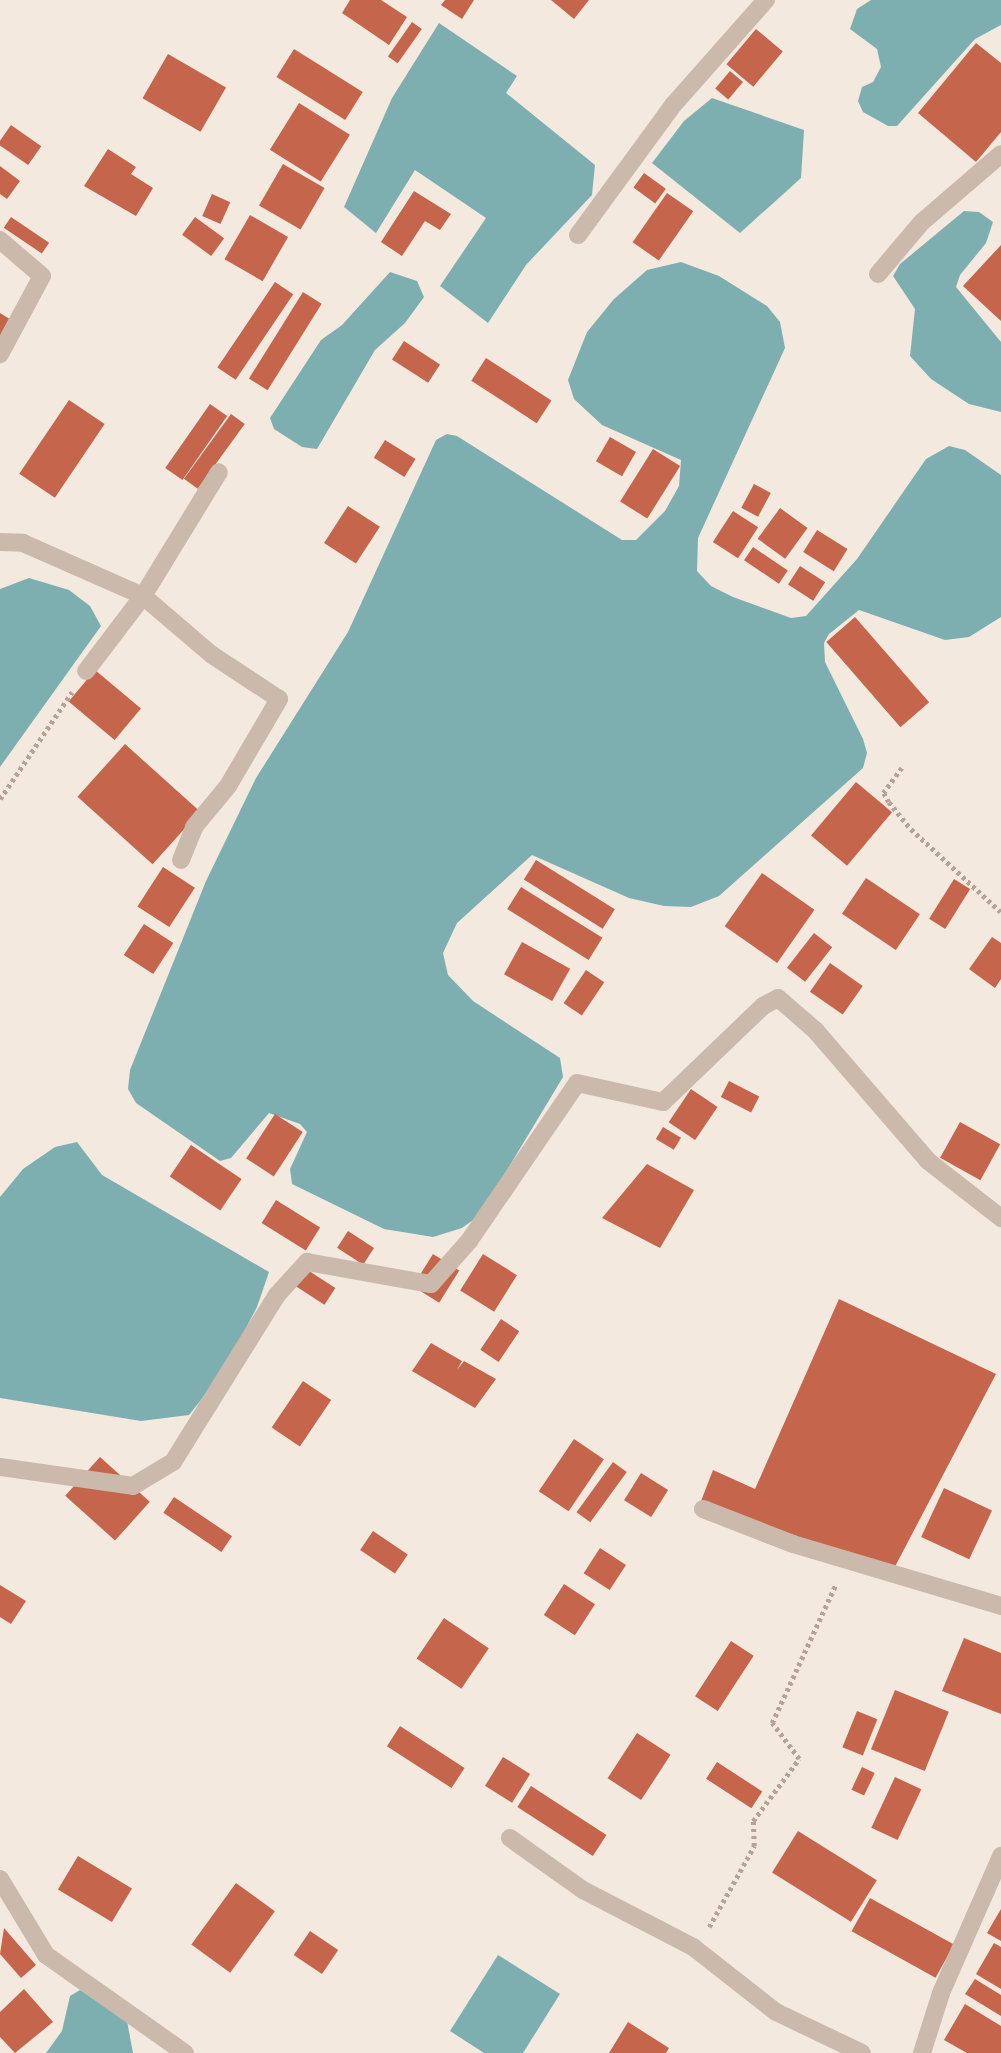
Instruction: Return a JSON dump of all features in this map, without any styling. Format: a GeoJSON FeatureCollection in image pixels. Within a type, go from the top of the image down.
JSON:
{"type":"FeatureCollection","features":[{"type":"Feature","properties":{"kind":"street"},"geometry":{"type":"LineString","coordinates":[[578,235],[674,104],[766,0]]}},
{"type":"Feature","properties":{"kind":"street"},"geometry":{"type":"LineString","coordinates":[[878,275],[922,222],[1001,154]]}},
{"type":"Feature","properties":{"kind":"street"},"geometry":{"type":"LineString","coordinates":[[0,240],[42,276],[0,354]]}},
{"type":"Feature","properties":{"kind":"street"},"geometry":{"type":"LineString","coordinates":[[86,671],[143,596],[219,472]]}},
{"type":"Feature","properties":{"kind":"street"},"geometry":{"type":"LineString","coordinates":[[0,542],[23,543],[143,596],[212,655],[279,699],[228,786],[194,827],[181,860]]}},
{"type":"Feature","properties":{"kind":"street"},"geometry":{"type":"LineString","coordinates":[[0,1467],[133,1486],[173,1462],[204,1419],[277,1295],[307,1262],[430,1284],[469,1241],[577,1083],[663,1102],[763,1006],[778,998],[815,1030],[928,1161],[1001,1218]]}},
{"type":"Feature","properties":{"kind":"street"},"geometry":{"type":"LineString","coordinates":[[703,1509],[793,1544],[848,1557],[1001,1606]]}},
{"type":"Feature","properties":{"kind":"street"},"geometry":{"type":"LineString","coordinates":[[510,1838],[583,1890],[693,1947],[776,2012],[862,2053]]}},
{"type":"Feature","properties":{"kind":"street"},"geometry":{"type":"LineString","coordinates":[[922,2053],[941,1993],[1001,1856]]}},
{"type":"Feature","properties":{"kind":"street"},"geometry":{"type":"LineString","coordinates":[[0,1878],[46,1955],[185,2053]]}},
{"type":"Feature","properties":{"kind":"path"},"geometry":{"type":"LineString","coordinates":[[0,799],[86,671]]}},
{"type":"Feature","properties":{"kind":"path"},"geometry":{"type":"LineString","coordinates":[[902,768],[884,793],[889,802],[911,830],[1001,912]]}},
{"type":"Feature","properties":{"kind":"path"},"geometry":{"type":"LineString","coordinates":[[693,1947],[722,1910],[754,1846],[753,1821],[799,1759],[772,1723],[848,1557]]}},
{"type":"Feature","properties":{"kind":"water"},"geometry":{"type":"Polygon","coordinates":[[[871,0],[1001,0],[1001,25],[975,39],[897,126],[888,126],[863,112],[858,101],[862,87],[873,82],[881,67],[877,49],[850,29],[857,9],[871,0]]]}},
{"type":"Feature","properties":{"kind":"water"},"geometry":{"type":"Polygon","coordinates":[[[439,23],[517,76],[506,93],[595,165],[592,195],[526,265],[488,323],[440,286],[486,218],[415,170],[376,233],[344,207],[392,98],[439,23]]]}},
{"type":"Feature","properties":{"kind":"water"},"geometry":{"type":"Polygon","coordinates":[[[712,98],[804,130],[801,178],[740,233],[652,163],[684,121],[712,98]]]}},
{"type":"Feature","properties":{"kind":"water"},"geometry":{"type":"Polygon","coordinates":[[[964,211],[979,212],[993,222],[986,243],[960,275],[956,287],[1001,342],[1001,412],[969,404],[931,379],[910,356],[915,309],[893,276],[900,264],[964,211]]]}},
{"type":"Feature","properties":{"kind":"water"},"geometry":{"type":"Polygon","coordinates":[[[681,262],[719,276],[767,306],[780,322],[785,348],[698,538],[697,571],[711,586],[733,597],[791,618],[806,616],[857,559],[926,459],[949,446],[965,450],[1001,475],[1001,617],[969,637],[945,640],[859,610],[829,634],[824,643],[825,662],[863,739],[867,753],[863,768],[719,896],[691,907],[664,906],[629,898],[532,855],[457,923],[443,953],[448,975],[473,1001],[560,1058],[563,1077],[480,1215],[462,1228],[433,1237],[384,1229],[292,1184],[290,1169],[307,1132],[300,1124],[269,1113],[231,1158],[220,1161],[136,1103],[128,1089],[130,1070],[206,881],[256,778],[348,632],[436,440],[447,434],[457,436],[622,540],[636,540],[665,511],[679,486],[681,460],[602,425],[574,399],[568,380],[587,332],[614,299],[647,270],[681,262]]]}},
{"type":"Feature","properties":{"kind":"water"},"geometry":{"type":"Polygon","coordinates":[[[390,272],[417,281],[424,297],[405,323],[375,350],[317,449],[302,447],[274,429],[270,418],[321,340],[342,325],[390,272]]]}},
{"type":"Feature","properties":{"kind":"water"},"geometry":{"type":"Polygon","coordinates":[[[29,578],[69,590],[90,606],[101,626],[0,767],[0,589],[29,578]]]}},
{"type":"Feature","properties":{"kind":"water"},"geometry":{"type":"Polygon","coordinates":[[[77,1142],[102,1175],[269,1272],[257,1307],[221,1375],[189,1415],[141,1421],[0,1398],[0,1197],[23,1169],[55,1147],[77,1142]]]}},
{"type":"Feature","properties":{"kind":"water"},"geometry":{"type":"Polygon","coordinates":[[[498,1955],[560,1994],[523,2053],[484,2053],[450,2031],[498,1955]]]}},
{"type":"Feature","properties":{"kind":"water"},"geometry":{"type":"Polygon","coordinates":[[[80,1990],[127,2021],[133,2053],[46,2053],[62,2031],[70,1996],[80,1990]]]}},
{"type":"Feature","properties":{"kind":"building"},"geometry":{"type":"Polygon","coordinates":[[[350,0],[381,0],[407,17],[389,45],[342,13],[350,0]]]}},
{"type":"Feature","properties":{"kind":"building"},"geometry":{"type":"Polygon","coordinates":[[[445,0],[474,0],[462,19],[441,5],[445,0]]]}},
{"type":"Feature","properties":{"kind":"building"},"geometry":{"type":"Polygon","coordinates":[[[551,0],[589,0],[574,19],[551,0]]]}},
{"type":"Feature","properties":{"kind":"building"},"geometry":{"type":"Polygon","coordinates":[[[412,22],[422,29],[398,63],[388,56],[412,22]]]}},
{"type":"Feature","properties":{"kind":"building"},"geometry":{"type":"Polygon","coordinates":[[[756,29],[783,51],[753,87],[726,64],[756,29]]]}},
{"type":"Feature","properties":{"kind":"building"},"geometry":{"type":"Polygon","coordinates":[[[976,43],[1001,63],[1001,132],[976,162],[918,113],[976,43]]]}},
{"type":"Feature","properties":{"kind":"building"},"geometry":{"type":"Polygon","coordinates":[[[294,49],[363,92],[345,120],[277,77],[294,49]]]}},
{"type":"Feature","properties":{"kind":"building"},"geometry":{"type":"Polygon","coordinates":[[[168,54],[226,88],[201,132],[142,98],[168,54]]]}},
{"type":"Feature","properties":{"kind":"building"},"geometry":{"type":"Polygon","coordinates":[[[730,71],[743,82],[728,100],[715,89],[730,71]]]}},
{"type":"Feature","properties":{"kind":"building"},"geometry":{"type":"Polygon","coordinates":[[[299,103],[350,135],[321,181],[270,150],[299,103]]]}},
{"type":"Feature","properties":{"kind":"building"},"geometry":{"type":"Polygon","coordinates":[[[11,125],[41,146],[28,165],[0,145],[0,141],[11,125]]]}},
{"type":"Feature","properties":{"kind":"building"},"geometry":{"type":"Polygon","coordinates":[[[108,149],[136,167],[131,174],[153,188],[136,216],[84,186],[108,149]]]}},
{"type":"Feature","properties":{"kind":"building"},"geometry":{"type":"Polygon","coordinates":[[[283,164],[325,188],[301,230],[259,206],[283,164]]]}},
{"type":"Feature","properties":{"kind":"building"},"geometry":{"type":"Polygon","coordinates":[[[0,166],[20,181],[7,199],[0,194],[0,166]]]}},
{"type":"Feature","properties":{"kind":"building"},"geometry":{"type":"Polygon","coordinates":[[[644,173],[666,189],[655,203],[633,188],[644,173]]]}},
{"type":"Feature","properties":{"kind":"building"},"geometry":{"type":"Polygon","coordinates":[[[414,191],[451,214],[440,230],[425,221],[402,256],[381,242],[414,191]]]}},
{"type":"Feature","properties":{"kind":"building"},"geometry":{"type":"Polygon","coordinates":[[[667,193],[693,211],[659,261],[633,242],[667,193]]]}},
{"type":"Feature","properties":{"kind":"building"},"geometry":{"type":"Polygon","coordinates":[[[212,194],[230,202],[221,224],[202,216],[212,194]]]}},
{"type":"Feature","properties":{"kind":"building"},"geometry":{"type":"Polygon","coordinates":[[[250,215],[288,237],[263,281],[224,259],[250,215]]]}},
{"type":"Feature","properties":{"kind":"building"},"geometry":{"type":"Polygon","coordinates":[[[11,217],[49,243],[42,254],[4,228],[11,217]]]}},
{"type":"Feature","properties":{"kind":"building"},"geometry":{"type":"Polygon","coordinates":[[[195,217],[224,238],[211,256],[182,235],[195,217]]]}},
{"type":"Feature","properties":{"kind":"building"},"geometry":{"type":"Polygon","coordinates":[[[1001,245],[1001,321],[963,286],[1001,245]]]}},
{"type":"Feature","properties":{"kind":"building"},"geometry":{"type":"Polygon","coordinates":[[[275,282],[293,294],[236,380],[217,367],[275,282]]]}},
{"type":"Feature","properties":{"kind":"building"},"geometry":{"type":"Polygon","coordinates":[[[303,292],[322,304],[268,390],[249,379],[303,292]]]}},
{"type":"Feature","properties":{"kind":"building"},"geometry":{"type":"Polygon","coordinates":[[[0,313],[13,321],[0,341],[0,313]]]}},
{"type":"Feature","properties":{"kind":"building"},"geometry":{"type":"Polygon","coordinates":[[[404,341],[440,364],[428,383],[392,359],[404,341]]]}},
{"type":"Feature","properties":{"kind":"building"},"geometry":{"type":"Polygon","coordinates":[[[486,358],[551,400],[537,423],[471,381],[486,358]]]}},
{"type":"Feature","properties":{"kind":"building"},"geometry":{"type":"Polygon","coordinates":[[[69,400],[105,424],[55,498],[19,474],[69,400]]]}},
{"type":"Feature","properties":{"kind":"building"},"geometry":{"type":"Polygon","coordinates":[[[210,404],[227,416],[182,480],[165,468],[210,404]]]}},
{"type":"Feature","properties":{"kind":"building"},"geometry":{"type":"Polygon","coordinates":[[[231,414],[245,424],[198,489],[184,479],[231,414]]]}},
{"type":"Feature","properties":{"kind":"building"},"geometry":{"type":"Polygon","coordinates":[[[610,437],[636,452],[622,476],[596,461],[610,437]]]}},
{"type":"Feature","properties":{"kind":"building"},"geometry":{"type":"Polygon","coordinates":[[[385,440],[416,459],[404,477],[374,458],[385,440]]]}},
{"type":"Feature","properties":{"kind":"building"},"geometry":{"type":"Polygon","coordinates":[[[653,449],[680,466],[647,519],[620,502],[653,449]]]}},
{"type":"Feature","properties":{"kind":"building"},"geometry":{"type":"Polygon","coordinates":[[[754,484],[771,493],[758,517],[741,508],[754,484]]]}},
{"type":"Feature","properties":{"kind":"building"},"geometry":{"type":"Polygon","coordinates":[[[348,506],[380,527],[356,564],[324,543],[348,506]]]}},
{"type":"Feature","properties":{"kind":"building"},"geometry":{"type":"Polygon","coordinates":[[[780,508],[808,528],[785,559],[758,539],[780,508]]]}},
{"type":"Feature","properties":{"kind":"building"},"geometry":{"type":"Polygon","coordinates":[[[733,511],[758,527],[738,558],[713,542],[733,511]]]}},
{"type":"Feature","properties":{"kind":"building"},"geometry":{"type":"Polygon","coordinates":[[[817,530],[848,549],[834,571],[803,552],[817,530]]]}},
{"type":"Feature","properties":{"kind":"building"},"geometry":{"type":"Polygon","coordinates":[[[753,547],[788,570],[779,584],[744,560],[753,547]]]}},
{"type":"Feature","properties":{"kind":"building"},"geometry":{"type":"Polygon","coordinates":[[[800,566],[825,582],[813,601],[788,584],[800,566]]]}},
{"type":"Feature","properties":{"kind":"building"},"geometry":{"type":"Polygon","coordinates":[[[855,617],[929,702],[900,727],[826,642],[855,617]]]}},
{"type":"Feature","properties":{"kind":"building"},"geometry":{"type":"Polygon","coordinates":[[[95,670],[141,709],[115,740],[69,701],[95,670]]]}},
{"type":"Feature","properties":{"kind":"building"},"geometry":{"type":"Polygon","coordinates":[[[125,744],[200,812],[153,864],[77,797],[125,744]]]}},
{"type":"Feature","properties":{"kind":"building"},"geometry":{"type":"Polygon","coordinates":[[[856,782],[892,812],[847,866],[811,836],[856,782]]]}},
{"type":"Feature","properties":{"kind":"building"},"geometry":{"type":"Polygon","coordinates":[[[536,860],[615,909],[603,929],[524,880],[536,860]]]}},
{"type":"Feature","properties":{"kind":"building"},"geometry":{"type":"Polygon","coordinates":[[[163,867],[195,888],[169,927],[137,906],[163,867]]]}},
{"type":"Feature","properties":{"kind":"building"},"geometry":{"type":"Polygon","coordinates":[[[762,873],[814,910],[777,963],[725,926],[762,873]]]}},
{"type":"Feature","properties":{"kind":"building"},"geometry":{"type":"Polygon","coordinates":[[[866,878],[920,914],[896,950],[842,914],[866,878]]]}},
{"type":"Feature","properties":{"kind":"building"},"geometry":{"type":"Polygon","coordinates":[[[954,879],[970,889],[945,929],[929,919],[954,879]]]}},
{"type":"Feature","properties":{"kind":"building"},"geometry":{"type":"Polygon","coordinates":[[[521,887],[602,938],[589,960],[507,909],[521,887]]]}},
{"type":"Feature","properties":{"kind":"building"},"geometry":{"type":"Polygon","coordinates":[[[144,924],[173,943],[153,974],[124,955],[144,924]]]}},
{"type":"Feature","properties":{"kind":"building"},"geometry":{"type":"Polygon","coordinates":[[[814,933],[832,947],[805,982],[787,968],[814,933]]]}},
{"type":"Feature","properties":{"kind":"building"},"geometry":{"type":"Polygon","coordinates":[[[992,937],[1001,943],[1001,979],[995,988],[969,969],[992,937]]]}},
{"type":"Feature","properties":{"kind":"building"},"geometry":{"type":"Polygon","coordinates":[[[522,942],[570,969],[552,1001],[504,974],[522,942]]]}},
{"type":"Feature","properties":{"kind":"building"},"geometry":{"type":"Polygon","coordinates":[[[830,963],[863,986],[843,1015],[810,992],[830,963]]]}},
{"type":"Feature","properties":{"kind":"building"},"geometry":{"type":"Polygon","coordinates":[[[586,970],[604,982],[582,1015],[564,1003],[586,970]]]}},
{"type":"Feature","properties":{"kind":"building"},"geometry":{"type":"Polygon","coordinates":[[[729,1081],[759,1096],[751,1112],[721,1097],[729,1081]]]}},
{"type":"Feature","properties":{"kind":"building"},"geometry":{"type":"Polygon","coordinates":[[[691,1089],[718,1107],[695,1140],[669,1122],[691,1089]]]}},
{"type":"Feature","properties":{"kind":"building"},"geometry":{"type":"Polygon","coordinates":[[[275,1114],[303,1132],[274,1176],[246,1158],[275,1114]]]}},
{"type":"Feature","properties":{"kind":"building"},"geometry":{"type":"Polygon","coordinates":[[[960,1122],[1000,1144],[980,1180],[940,1158],[960,1122]]]}},
{"type":"Feature","properties":{"kind":"building"},"geometry":{"type":"Polygon","coordinates":[[[663,1127],[681,1138],[674,1150],[656,1139],[663,1127]]]}},
{"type":"Feature","properties":{"kind":"building"},"geometry":{"type":"Polygon","coordinates":[[[191,1145],[242,1179],[220,1211],[170,1177],[191,1145]]]}},
{"type":"Feature","properties":{"kind":"building"},"geometry":{"type":"Polygon","coordinates":[[[647,1164],[694,1190],[660,1248],[602,1218],[647,1164]]]}},
{"type":"Feature","properties":{"kind":"building"},"geometry":{"type":"Polygon","coordinates":[[[276,1200],[320,1228],[306,1250],[262,1223],[276,1200]]]}},
{"type":"Feature","properties":{"kind":"building"},"geometry":{"type":"Polygon","coordinates":[[[348,1231],[374,1248],[363,1265],[337,1248],[348,1231]]]}},
{"type":"Feature","properties":{"kind":"building"},"geometry":{"type":"Polygon","coordinates":[[[433,1254],[459,1270],[439,1303],[413,1286],[433,1254]]]}},
{"type":"Feature","properties":{"kind":"building"},"geometry":{"type":"Polygon","coordinates":[[[483,1254],[517,1275],[494,1312],[460,1290],[483,1254]]]}},
{"type":"Feature","properties":{"kind":"building"},"geometry":{"type":"Polygon","coordinates":[[[306,1269],[335,1288],[324,1305],[295,1286],[306,1269]]]}},
{"type":"Feature","properties":{"kind":"building"},"geometry":{"type":"Polygon","coordinates":[[[839,1299],[996,1374],[889,1578],[701,1501],[713,1470],[755,1489],[839,1299]]]}},
{"type":"Feature","properties":{"kind":"building"},"geometry":{"type":"Polygon","coordinates":[[[501,1319],[519,1331],[499,1362],[480,1350],[501,1319]]]}},
{"type":"Feature","properties":{"kind":"building"},"geometry":{"type":"Polygon","coordinates":[[[431,1343],[462,1361],[457,1370],[464,1361],[496,1379],[475,1408],[412,1371],[431,1343]]]}},
{"type":"Feature","properties":{"kind":"building"},"geometry":{"type":"Polygon","coordinates":[[[303,1381],[331,1400],[300,1446],[272,1427],[303,1381]]]}},
{"type":"Feature","properties":{"kind":"building"},"geometry":{"type":"Polygon","coordinates":[[[574,1439],[604,1459],[569,1511],[539,1491],[574,1439]]]}},
{"type":"Feature","properties":{"kind":"building"},"geometry":{"type":"Polygon","coordinates":[[[100,1457],[150,1502],[115,1540],[65,1496],[100,1457]]]}},
{"type":"Feature","properties":{"kind":"building"},"geometry":{"type":"Polygon","coordinates":[[[613,1462],[627,1472],[590,1522],[577,1512],[613,1462]]]}},
{"type":"Feature","properties":{"kind":"building"},"geometry":{"type":"Polygon","coordinates":[[[641,1473],[668,1490],[651,1517],[624,1500],[641,1473]]]}},
{"type":"Feature","properties":{"kind":"building"},"geometry":{"type":"Polygon","coordinates":[[[944,1488],[992,1510],[969,1559],[921,1537],[944,1488]]]}},
{"type":"Feature","properties":{"kind":"building"},"geometry":{"type":"Polygon","coordinates":[[[174,1497],[232,1536],[221,1552],[163,1513],[174,1497]]]}},
{"type":"Feature","properties":{"kind":"building"},"geometry":{"type":"Polygon","coordinates":[[[373,1531],[408,1554],[395,1574],[360,1550],[373,1531]]]}},
{"type":"Feature","properties":{"kind":"building"},"geometry":{"type":"Polygon","coordinates":[[[600,1548],[626,1565],[610,1590],[584,1573],[600,1548]]]}},
{"type":"Feature","properties":{"kind":"building"},"geometry":{"type":"Polygon","coordinates":[[[564,1584],[595,1604],[575,1635],[544,1615],[564,1584]]]}},
{"type":"Feature","properties":{"kind":"building"},"geometry":{"type":"Polygon","coordinates":[[[0,1585],[26,1601],[11,1624],[0,1617],[0,1585]]]}},
{"type":"Feature","properties":{"kind":"building"},"geometry":{"type":"Polygon","coordinates":[[[444,1618],[489,1648],[461,1689],[417,1659],[444,1618]]]}},
{"type":"Feature","properties":{"kind":"building"},"geometry":{"type":"Polygon","coordinates":[[[964,1638],[1001,1653],[1001,1714],[942,1691],[964,1638]]]}},
{"type":"Feature","properties":{"kind":"building"},"geometry":{"type":"Polygon","coordinates":[[[731,1641],[754,1656],[718,1711],[695,1696],[731,1641]]]}},
{"type":"Feature","properties":{"kind":"building"},"geometry":{"type":"Polygon","coordinates":[[[895,1690],[949,1712],[925,1771],[871,1749],[895,1690]]]}},
{"type":"Feature","properties":{"kind":"building"},"geometry":{"type":"Polygon","coordinates":[[[857,1711],[877,1719],[863,1755],[842,1747],[857,1711]]]}},
{"type":"Feature","properties":{"kind":"building"},"geometry":{"type":"Polygon","coordinates":[[[400,1726],[465,1768],[452,1788],[387,1746],[400,1726]]]}},
{"type":"Feature","properties":{"kind":"building"},"geometry":{"type":"Polygon","coordinates":[[[637,1733],[671,1755],[641,1800],[608,1778],[637,1733]]]}},
{"type":"Feature","properties":{"kind":"building"},"geometry":{"type":"Polygon","coordinates":[[[503,1757],[530,1774],[512,1803],[485,1786],[503,1757]]]}},
{"type":"Feature","properties":{"kind":"building"},"geometry":{"type":"Polygon","coordinates":[[[717,1762],[762,1791],[751,1808],[706,1779],[717,1762]]]}},
{"type":"Feature","properties":{"kind":"building"},"geometry":{"type":"Polygon","coordinates":[[[862,1767],[875,1773],[864,1796],[851,1790],[862,1767]]]}},
{"type":"Feature","properties":{"kind":"building"},"geometry":{"type":"Polygon","coordinates":[[[895,1777],[921,1789],[898,1840],[871,1828],[895,1777]]]}},
{"type":"Feature","properties":{"kind":"building"},"geometry":{"type":"Polygon","coordinates":[[[531,1786],[606,1835],[593,1856],[517,1807],[531,1786]]]}},
{"type":"Feature","properties":{"kind":"building"},"geometry":{"type":"Polygon","coordinates":[[[798,1831],[877,1880],[851,1922],[772,1873],[798,1831]]]}},
{"type":"Feature","properties":{"kind":"building"},"geometry":{"type":"Polygon","coordinates":[[[78,1856],[132,1888],[112,1922],[58,1889],[78,1856]]]}},
{"type":"Feature","properties":{"kind":"building"},"geometry":{"type":"Polygon","coordinates":[[[236,1883],[275,1911],[230,1973],[191,1944],[236,1883]]]}},
{"type":"Feature","properties":{"kind":"building"},"geometry":{"type":"Polygon","coordinates":[[[870,1898],[954,1945],[936,1978],[852,1931],[870,1898]]]}},
{"type":"Feature","properties":{"kind":"building"},"geometry":{"type":"Polygon","coordinates":[[[1001,1909],[1001,1941],[987,1933],[1001,1909]]]}},
{"type":"Feature","properties":{"kind":"building"},"geometry":{"type":"Polygon","coordinates":[[[4,1928],[36,1965],[21,1978],[0,1954],[4,1928]]]}},
{"type":"Feature","properties":{"kind":"building"},"geometry":{"type":"Polygon","coordinates":[[[310,1931],[338,1950],[322,1974],[294,1955],[310,1931]]]}},
{"type":"Feature","properties":{"kind":"building"},"geometry":{"type":"Polygon","coordinates":[[[994,1943],[1001,1947],[1001,1989],[976,1974],[994,1943]]]}},
{"type":"Feature","properties":{"kind":"building"},"geometry":{"type":"Polygon","coordinates":[[[975,1979],[1001,1995],[1001,2016],[965,1994],[975,1979]]]}},
{"type":"Feature","properties":{"kind":"building"},"geometry":{"type":"Polygon","coordinates":[[[24,1989],[53,2022],[15,2053],[0,2037],[0,2012],[24,1989]]]}},
{"type":"Feature","properties":{"kind":"building"},"geometry":{"type":"Polygon","coordinates":[[[965,2004],[1001,2026],[1001,2053],[967,2053],[944,2040],[965,2004]]]}},
{"type":"Feature","properties":{"kind":"building"},"geometry":{"type":"Polygon","coordinates":[[[628,2022],[669,2048],[666,2053],[609,2053],[628,2022]]]}}]}
